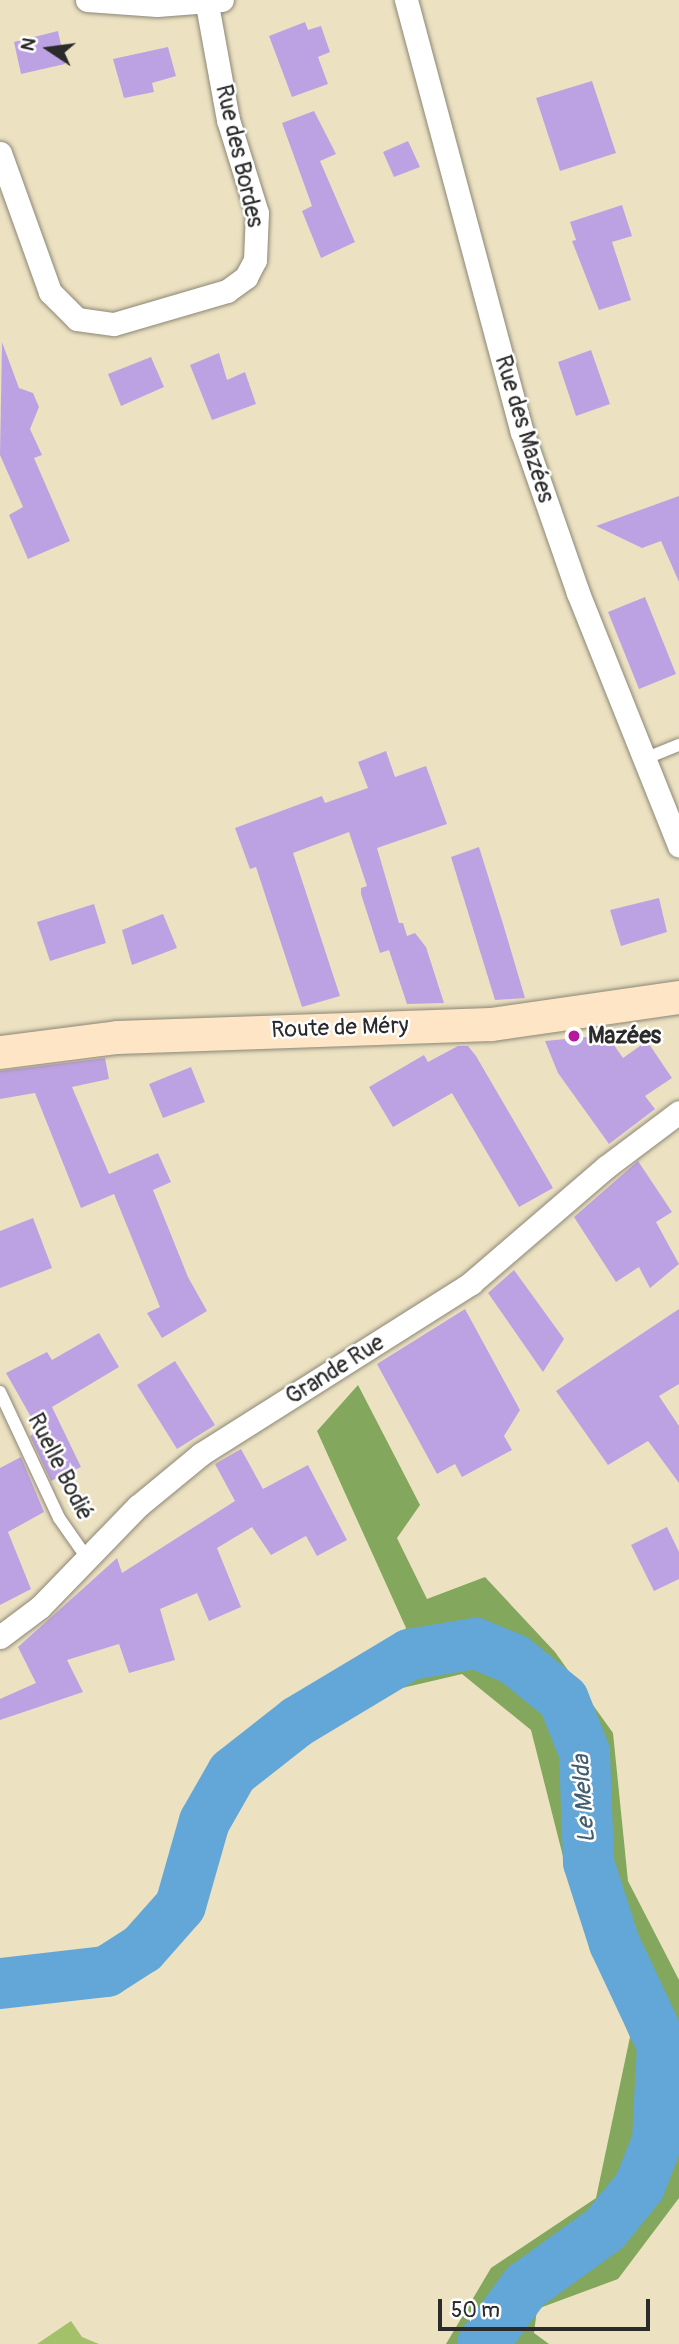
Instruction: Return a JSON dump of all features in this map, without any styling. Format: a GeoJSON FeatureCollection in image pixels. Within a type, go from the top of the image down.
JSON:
{"type":"FeatureCollection","features":[{"type":"Feature","properties":{"kind":"main road","name":"Route de Méry"},"geometry":{"type":"LineString","coordinates":[[0,1052],[117,1037],[491,1024],[679,997]]}},
{"type":"Feature","properties":{"kind":"street"},"geometry":{"type":"LineString","coordinates":[[88,0],[214,2]]}},
{"type":"Feature","properties":{"kind":"street","name":"Rue des Mazées"},"geometry":{"type":"LineString","coordinates":[[406,0],[522,432],[578,593],[679,846]]}},
{"type":"Feature","properties":{"kind":"street","name":"Rue des Bordes"},"geometry":{"type":"LineString","coordinates":[[0,153],[50,292],[77,319],[114,324],[227,291],[246,277],[256,260],[257,213],[228,120],[214,2]]}},
{"type":"Feature","properties":{"kind":"street","name":"Grande Rue"},"geometry":{"type":"LineString","coordinates":[[0,1637],[40,1607],[138,1506],[201,1454],[471,1283],[606,1167],[679,1112]]}},
{"type":"Feature","properties":{"kind":"lane"},"geometry":{"type":"LineString","coordinates":[[644,760],[679,745]]}},
{"type":"Feature","properties":{"kind":"lane","name":"Ruelle Bodié"},"geometry":{"type":"LineString","coordinates":[[0,1392],[59,1518],[87,1559]]}},
{"type":"Feature","properties":{"kind":"green space"},"geometry":{"type":"Polygon","coordinates":[[[358,1385],[420,1505],[397,1538],[427,1599],[485,1577],[555,1652],[613,1733],[628,1881],[679,1980],[679,2198],[618,2279],[537,2309],[534,2333],[549,2344],[446,2344],[491,2268],[596,2198],[630,2037],[574,1900],[531,1730],[462,1674],[368,1696],[406,1628],[317,1431],[358,1385]]]}},
{"type":"Feature","properties":{"kind":"green space"},"geometry":{"type":"Polygon","coordinates":[[[71,2321],[82,2337],[99,2344],[37,2344],[71,2321]]]}},
{"type":"Feature","properties":{"kind":"building"},"geometry":{"type":"Polygon","coordinates":[[[305,22],[308,30],[321,26],[330,52],[318,57],[328,84],[292,97],[269,36],[305,22]]]}},
{"type":"Feature","properties":{"kind":"building"},"geometry":{"type":"Polygon","coordinates":[[[58,31],[65,64],[21,74],[14,42],[58,31]]]}},
{"type":"Feature","properties":{"kind":"building"},"geometry":{"type":"Polygon","coordinates":[[[168,47],[176,76],[152,83],[154,92],[124,98],[113,59],[168,47]]]}},
{"type":"Feature","properties":{"kind":"building"},"geometry":{"type":"Polygon","coordinates":[[[592,81],[616,153],[560,171],[536,98],[592,81]]]}},
{"type":"Feature","properties":{"kind":"building"},"geometry":{"type":"Polygon","coordinates":[[[314,111],[336,154],[320,161],[355,242],[321,258],[302,211],[312,206],[282,123],[314,111]]]}},
{"type":"Feature","properties":{"kind":"building"},"geometry":{"type":"Polygon","coordinates":[[[408,141],[420,167],[394,177],[383,152],[408,141]]]}},
{"type":"Feature","properties":{"kind":"building"},"geometry":{"type":"Polygon","coordinates":[[[622,205],[632,236],[612,242],[631,300],[599,310],[572,241],[576,240],[570,222],[622,205]]]}},
{"type":"Feature","properties":{"kind":"building"},"geometry":{"type":"Polygon","coordinates":[[[2,342],[19,388],[33,393],[39,407],[30,429],[42,455],[34,458],[70,541],[28,559],[9,515],[23,507],[0,455],[2,342]]]}},
{"type":"Feature","properties":{"kind":"building"},"geometry":{"type":"Polygon","coordinates":[[[591,350],[610,404],[576,416],[558,362],[591,350]]]}},
{"type":"Feature","properties":{"kind":"building"},"geometry":{"type":"Polygon","coordinates":[[[219,353],[227,380],[245,372],[256,404],[212,420],[190,365],[219,353]]]}},
{"type":"Feature","properties":{"kind":"building"},"geometry":{"type":"Polygon","coordinates":[[[151,357],[164,387],[121,406],[108,374],[151,357]]]}},
{"type":"Feature","properties":{"kind":"building"},"geometry":{"type":"Polygon","coordinates":[[[679,496],[679,582],[661,541],[642,548],[596,526],[679,496]]]}},
{"type":"Feature","properties":{"kind":"building"},"geometry":{"type":"Polygon","coordinates":[[[645,597],[676,674],[639,689],[608,612],[645,597]]]}},
{"type":"Feature","properties":{"kind":"building"},"geometry":{"type":"Polygon","coordinates":[[[386,751],[395,777],[426,766],[447,824],[377,848],[399,923],[403,923],[407,936],[415,933],[426,947],[444,1003],[407,1004],[389,950],[380,953],[361,894],[361,888],[367,886],[349,832],[293,853],[340,996],[302,1007],[256,867],[250,869],[235,828],[322,796],[325,803],[368,788],[358,762],[386,751]]]}},
{"type":"Feature","properties":{"kind":"building"},"geometry":{"type":"Polygon","coordinates":[[[479,847],[525,998],[495,1000],[451,857],[479,847]]]}},
{"type":"Feature","properties":{"kind":"building"},"geometry":{"type":"Polygon","coordinates":[[[659,898],[667,932],[621,946],[610,910],[659,898]]]}},
{"type":"Feature","properties":{"kind":"building"},"geometry":{"type":"Polygon","coordinates":[[[94,904],[106,943],[50,961],[37,922],[94,904]]]}},
{"type":"Feature","properties":{"kind":"building"},"geometry":{"type":"Polygon","coordinates":[[[163,914],[177,948],[132,965],[122,930],[163,914]]]}},
{"type":"Feature","properties":{"kind":"building"},"geometry":{"type":"Polygon","coordinates":[[[607,1035],[623,1058],[647,1041],[672,1078],[645,1096],[655,1109],[609,1144],[558,1073],[545,1041],[607,1035]]]}},
{"type":"Feature","properties":{"kind":"building"},"geometry":{"type":"Polygon","coordinates":[[[458,1046],[468,1046],[476,1056],[553,1188],[519,1207],[452,1093],[393,1127],[369,1087],[424,1055],[428,1062],[458,1046]]]}},
{"type":"Feature","properties":{"kind":"building"},"geometry":{"type":"Polygon","coordinates":[[[105,1058],[109,1079],[72,1087],[109,1174],[158,1153],[171,1182],[153,1190],[188,1277],[207,1311],[162,1338],[147,1313],[160,1307],[114,1194],[81,1208],[35,1093],[0,1099],[0,1071],[105,1058]]]}},
{"type":"Feature","properties":{"kind":"building"},"geometry":{"type":"Polygon","coordinates":[[[191,1067],[205,1102],[163,1118],[149,1084],[191,1067]]]}},
{"type":"Feature","properties":{"kind":"building"},"geometry":{"type":"Polygon","coordinates":[[[638,1161],[672,1212],[656,1222],[679,1264],[650,1288],[639,1267],[616,1282],[574,1217],[638,1161]]]}},
{"type":"Feature","properties":{"kind":"building"},"geometry":{"type":"Polygon","coordinates":[[[33,1218],[52,1268],[0,1288],[0,1231],[33,1218]]]}},
{"type":"Feature","properties":{"kind":"building"},"geometry":{"type":"Polygon","coordinates":[[[514,1270],[564,1339],[543,1372],[488,1293],[514,1270]]]}},
{"type":"Feature","properties":{"kind":"building"},"geometry":{"type":"Polygon","coordinates":[[[465,1309],[520,1410],[504,1436],[512,1450],[462,1477],[455,1464],[437,1474],[377,1364],[465,1309]]]}},
{"type":"Feature","properties":{"kind":"building"},"geometry":{"type":"Polygon","coordinates":[[[679,1309],[679,1384],[659,1396],[679,1426],[679,1483],[648,1441],[608,1465],[556,1391],[679,1309]]]}},
{"type":"Feature","properties":{"kind":"building"},"geometry":{"type":"Polygon","coordinates":[[[99,1333],[119,1367],[52,1407],[81,1467],[51,1481],[30,1436],[39,1431],[6,1373],[47,1352],[52,1360],[99,1333]]]}},
{"type":"Feature","properties":{"kind":"building"},"geometry":{"type":"Polygon","coordinates":[[[175,1361],[215,1425],[177,1449],[137,1385],[175,1361]]]}},
{"type":"Feature","properties":{"kind":"building"},"geometry":{"type":"Polygon","coordinates":[[[241,1449],[263,1489],[308,1465],[347,1540],[317,1556],[306,1536],[271,1555],[252,1527],[217,1548],[241,1607],[209,1621],[197,1593],[160,1609],[175,1660],[129,1673],[119,1644],[67,1660],[83,1692],[0,1720],[0,1699],[36,1683],[18,1647],[117,1558],[122,1573],[235,1501],[215,1464],[241,1449]]]}},
{"type":"Feature","properties":{"kind":"building"},"geometry":{"type":"Polygon","coordinates":[[[21,1457],[44,1512],[8,1532],[31,1589],[0,1605],[0,1468],[21,1457]]]}},
{"type":"Feature","properties":{"kind":"building"},"geometry":{"type":"Polygon","coordinates":[[[667,1527],[679,1552],[679,1579],[654,1591],[631,1545],[667,1527]]]}},
{"type":"Feature","properties":{"kind":"waterway","name":"Le Melda"},"geometry":{"type":"LineString","coordinates":[[0,1983],[106,1971],[142,1948],[180,1905],[204,1821],[232,1772],[297,1721],[409,1654],[475,1643],[514,1659],[563,1699],[584,1752],[588,1862],[614,1943],[662,2045],[657,2140],[639,2186],[604,2229],[525,2286],[482,2344]]}},
{"type":"Feature","properties":{"kind":"place","name":"Mazées"},"geometry":{"type":"Point","coordinates":[574,1036]}}]}
